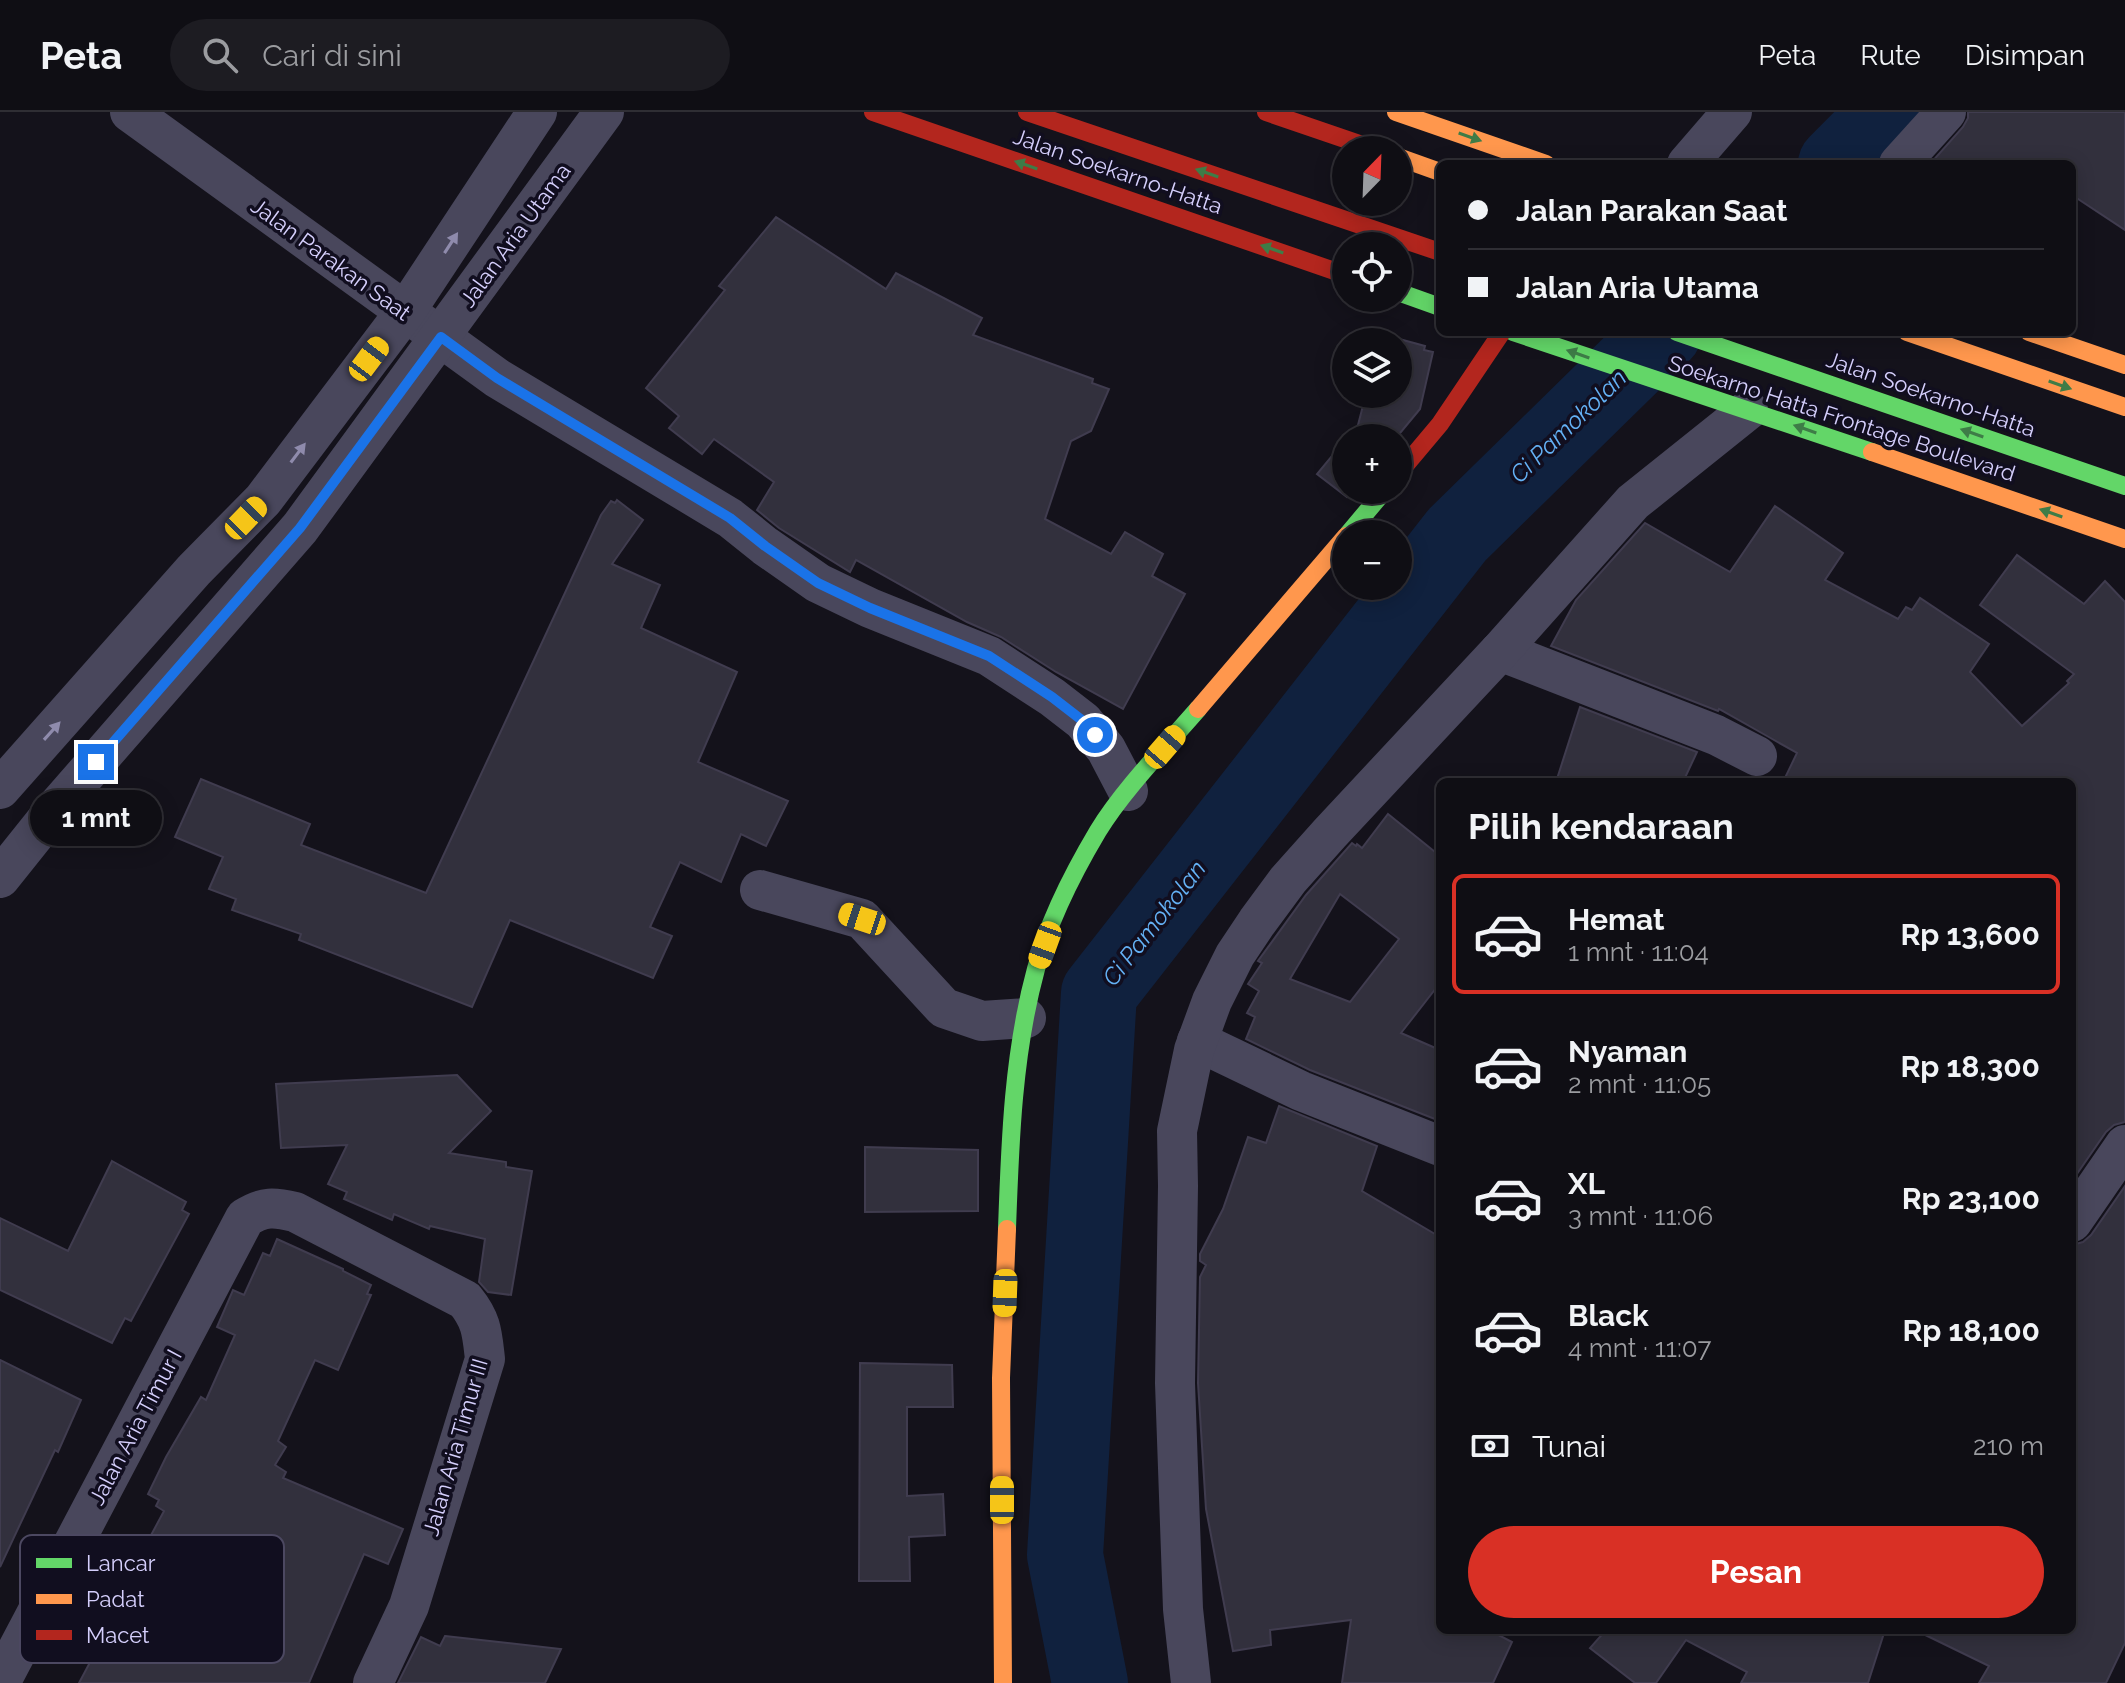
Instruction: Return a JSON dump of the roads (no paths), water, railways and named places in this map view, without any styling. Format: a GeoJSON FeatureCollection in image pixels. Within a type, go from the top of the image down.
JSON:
{"type":"FeatureCollection","features":[{"type":"Feature","properties":{"kind":"main road","name":"Jalan Soekarno-Hatta"},"geometry":{"type":"LineString","coordinates":[[873,112],[1332,270]]}},
{"type":"Feature","properties":{"kind":"main road","name":"Jalan Soekarno-Hatta"},"geometry":{"type":"LineString","coordinates":[[1027,112],[1436,251]]}},
{"type":"Feature","properties":{"kind":"main road"},"geometry":{"type":"LineString","coordinates":[[1266,112],[1336,136]]}},
{"type":"Feature","properties":{"kind":"main road"},"geometry":{"type":"LineString","coordinates":[[1396,112],[1534,160]]}},
{"type":"Feature","properties":{"kind":"main road"},"geometry":{"type":"LineString","coordinates":[[1412,162],[1436,171]]}},
{"type":"Feature","properties":{"kind":"main road"},"geometry":{"type":"LineString","coordinates":[[1412,297],[1436,306]]}},
{"type":"Feature","properties":{"kind":"main road"},"geometry":{"type":"LineString","coordinates":[[1412,457],[1440,424],[1499,336]]}},
{"type":"Feature","properties":{"kind":"main road","name":"Soekarno Hatta Frontage Boulevard"},"geometry":{"type":"LineString","coordinates":[[1525,336],[2125,539]]}},
{"type":"Feature","properties":{"kind":"main road","name":"Jalan Soekarno-Hatta"},"geometry":{"type":"LineString","coordinates":[[1688,336],[2125,486]]}},
{"type":"Feature","properties":{"kind":"main road"},"geometry":{"type":"LineString","coordinates":[[1919,336],[2125,407]]}},
{"type":"Feature","properties":{"kind":"main road"},"geometry":{"type":"LineString","coordinates":[[2041,336],[2125,365]]}},
{"type":"Feature","properties":{"kind":"main road"},"geometry":{"type":"LineString","coordinates":[[1360,520],[1373,504]]}},
{"type":"Feature","properties":{"kind":"main road"},"geometry":{"type":"LineString","coordinates":[[1003,1683],[1001,1378],[1009,1179],[1019,1052],[1036,968],[1062,898],[1099,829],[1332,553]]}},
{"type":"Feature","properties":{"kind":"street","name":"Jalan Parakan Saat"},"geometry":{"type":"LineString","coordinates":[[130,112],[497,378],[730,518],[818,583],[870,608],[989,656],[1052,697],[1083,721],[1106,749],[1128,791]]}},
{"type":"Feature","properties":{"kind":"street","name":"Jalan Aria Utama"},"geometry":{"type":"LineString","coordinates":[[0,789],[194,570],[263,500],[405,312],[537,112]]}},
{"type":"Feature","properties":{"kind":"street","name":"Jalan Aria Utama"},"geometry":{"type":"LineString","coordinates":[[0,878],[56,808],[300,528],[604,112]]}},
{"type":"Feature","properties":{"kind":"street"},"geometry":{"type":"LineString","coordinates":[[1690,160],[1732,112]]}},
{"type":"Feature","properties":{"kind":"street"},"geometry":{"type":"LineString","coordinates":[[1903,160],[1946,112]]}},
{"type":"Feature","properties":{"kind":"street"},"geometry":{"type":"LineString","coordinates":[[1191,1683],[1183,1609],[1175,1383],[1177,1131],[1197,1041],[1212,1001],[1235,955],[1288,880],[1633,502],[1748,410]]}},
{"type":"Feature","properties":{"kind":"street"},"geometry":{"type":"LineString","coordinates":[[263,500],[300,528]]}},
{"type":"Feature","properties":{"kind":"street"},"geometry":{"type":"LineString","coordinates":[[1500,651],[1716,735],[1757,756]]}},
{"type":"Feature","properties":{"kind":"street"},"geometry":{"type":"LineString","coordinates":[[760,890],[862,919],[944,1008],[982,1021],[1026,1018]]}},
{"type":"Feature","properties":{"kind":"street"},"geometry":{"type":"LineString","coordinates":[[1197,1041],[1301,1091],[1436,1144]]}},
{"type":"Feature","properties":{"kind":"street"},"geometry":{"type":"LineString","coordinates":[[2076,1216],[2125,1145]]}},
{"type":"Feature","properties":{"kind":"street","name":"Jalan Aria Timur I"},"geometry":{"type":"LineString","coordinates":[[78,1535],[245,1218],[260,1209],[279,1208],[295,1212]]}},
{"type":"Feature","properties":{"kind":"street","name":"Jalan Aria Timur III"},"geometry":{"type":"LineString","coordinates":[[295,1212],[465,1300],[477,1315],[482,1335],[485,1359],[409,1606],[373,1683]]}},
{"type":"Feature","properties":{"kind":"street","name":"Jalan Aria Timur I"},"geometry":{"type":"LineString","coordinates":[[0,1683],[20,1645]]}},
{"type":"Feature","properties":{"kind":"waterway","name":"Ci Pamokolan"},"geometry":{"type":"LineString","coordinates":[[1840,160],[1888,112]]}},
{"type":"Feature","properties":{"kind":"waterway","name":"Ci Pamokolan"},"geometry":{"type":"LineString","coordinates":[[1090,1683],[1065,1555],[1099,993],[1457,535],[1660,336]]}}]}
